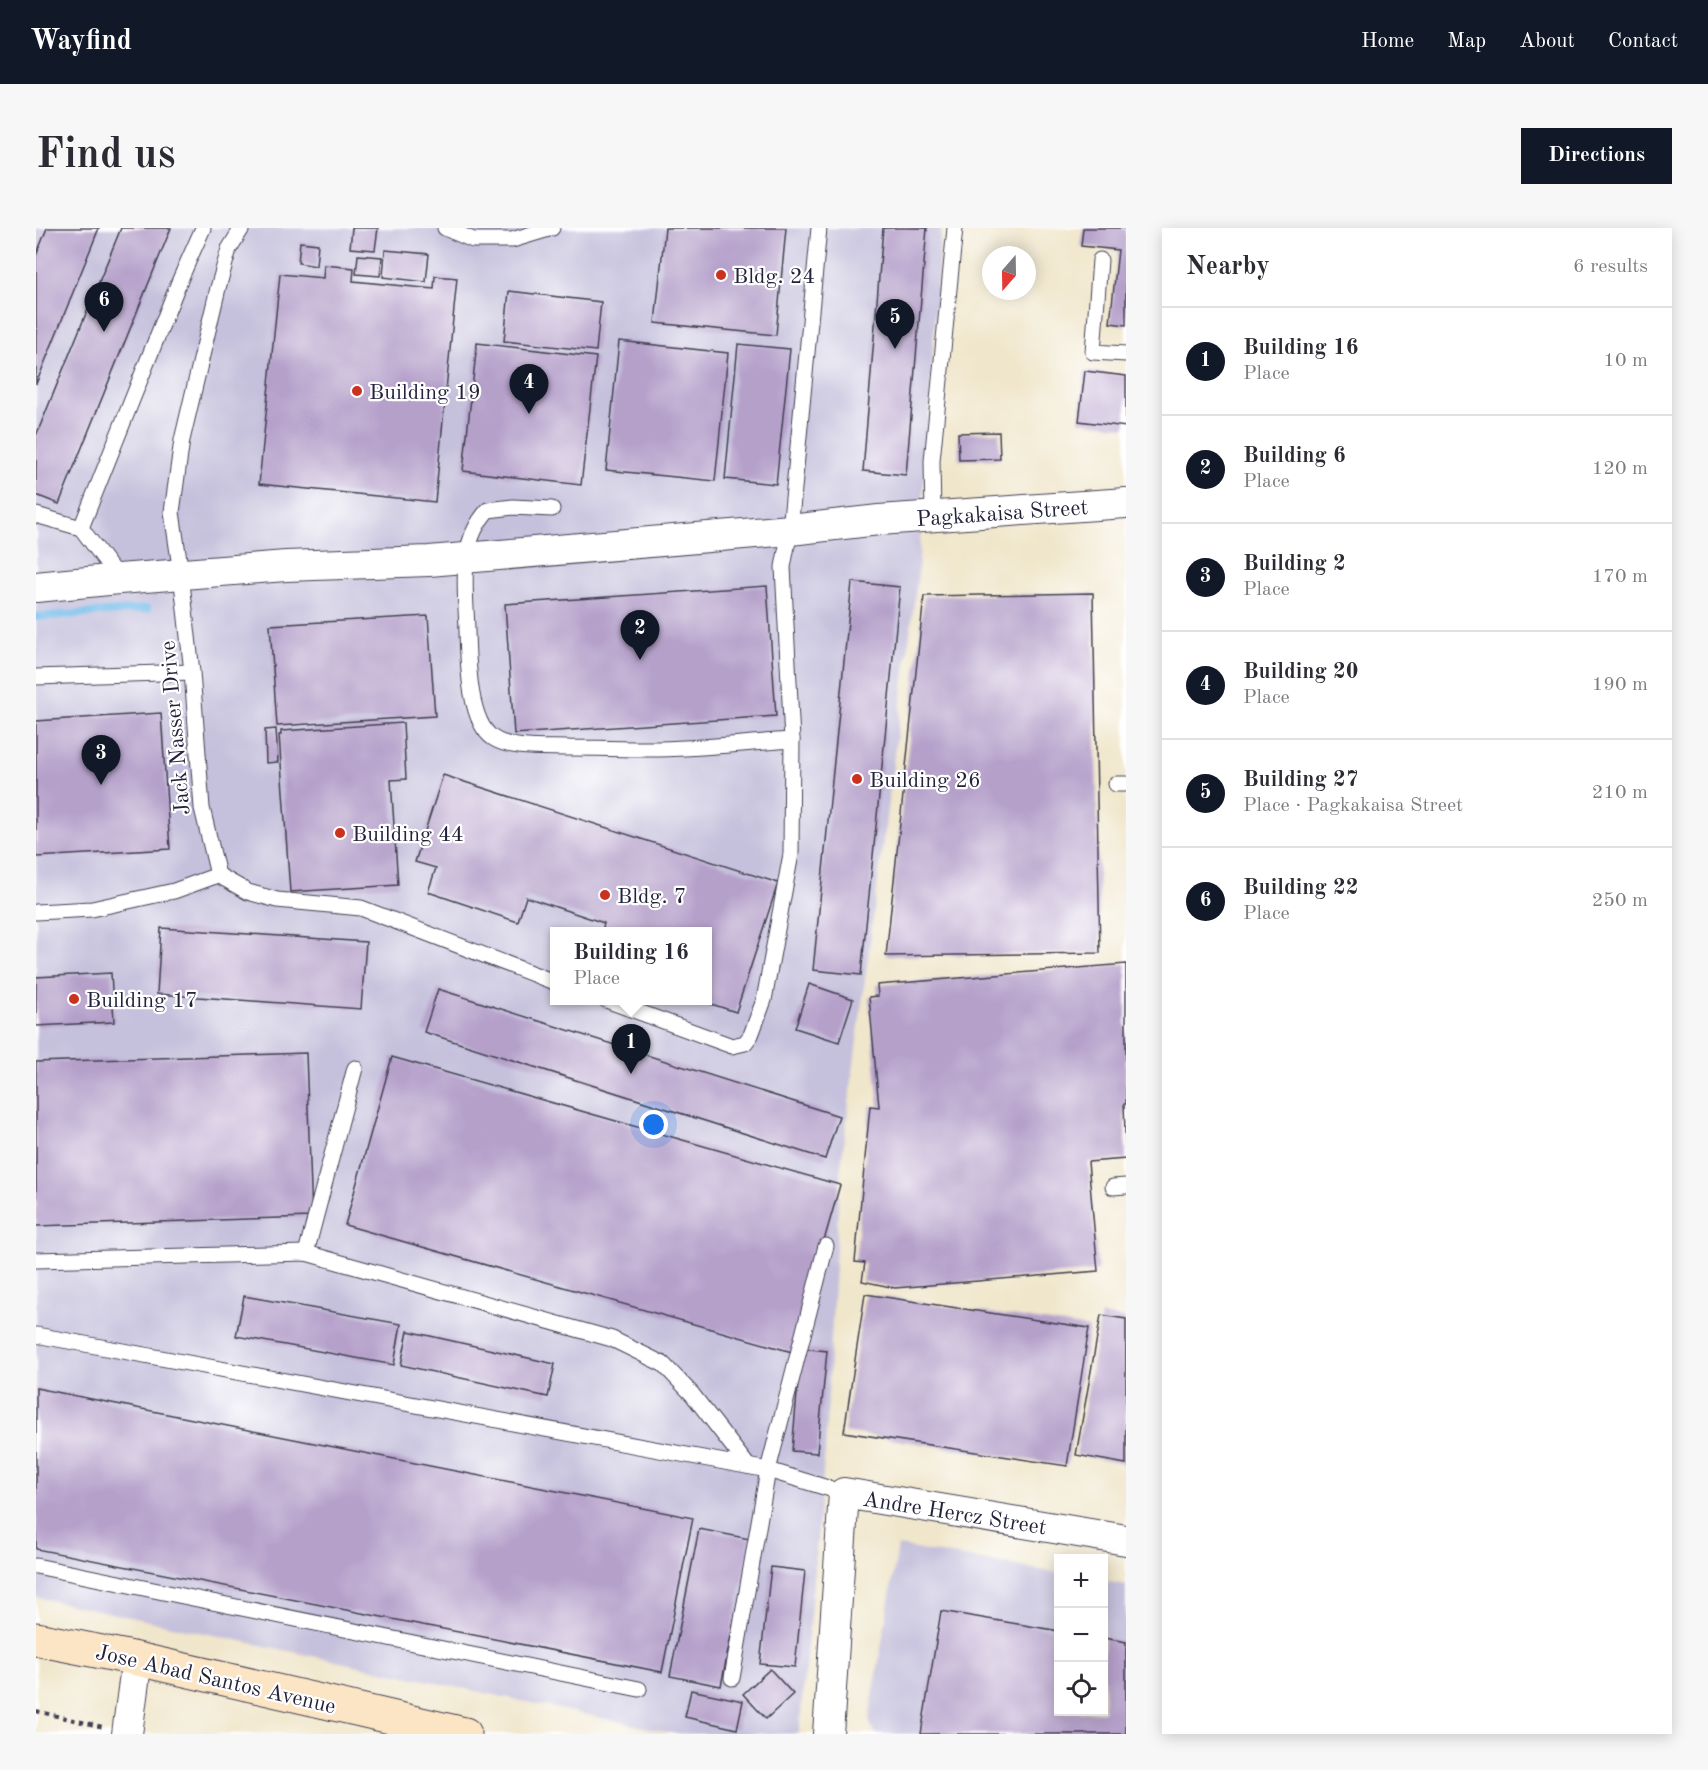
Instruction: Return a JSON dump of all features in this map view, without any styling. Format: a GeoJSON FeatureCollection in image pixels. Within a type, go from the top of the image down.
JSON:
{"type":"FeatureCollection","features":[{"type":"Feature","properties":{"kind":"main road","name":"Jose Abad Santos Avenue"},"geometry":{"type":"LineString","coordinates":[[36,1639],[137,1659],[465,1734]]}},
{"type":"Feature","properties":{"kind":"street","name":"Pagkakaisa Street"},"geometry":{"type":"LineString","coordinates":[[36,587],[286,566],[429,561],[879,520],[1126,503]]}},
{"type":"Feature","properties":{"kind":"street","name":"Andre Hercz Street"},"geometry":{"type":"LineString","coordinates":[[828,1734],[844,1493],[1126,1540]]}},
{"type":"Feature","properties":{"kind":"street"},"geometry":{"type":"LineString","coordinates":[[127,1733],[137,1659]]}},
{"type":"Feature","properties":{"kind":"lane"},"geometry":{"type":"LineString","coordinates":[[81,528],[178,282],[203,228]]}},
{"type":"Feature","properties":{"kind":"lane","name":"Jack Nasser Drive"},"geometry":{"type":"LineString","coordinates":[[218,875],[202,808],[192,672],[182,574],[172,512],[182,440],[224,268],[229,249],[242,228]]}},
{"type":"Feature","properties":{"kind":"lane"},"geometry":{"type":"LineString","coordinates":[[445,228],[473,240],[512,240],[552,228]]}},
{"type":"Feature","properties":{"kind":"lane"},"geometry":{"type":"LineString","coordinates":[[620,1005],[732,1046],[745,1043],[751,1035],[764,1000],[791,854],[792,740],[783,567],[789,530],[819,228]]}},
{"type":"Feature","properties":{"kind":"lane"},"geometry":{"type":"LineString","coordinates":[[933,517],[933,461],[955,228]]}},
{"type":"Feature","properties":{"kind":"lane"},"geometry":{"type":"LineString","coordinates":[[1100,260],[1093,352],[1126,354]]}},
{"type":"Feature","properties":{"kind":"lane"},"geometry":{"type":"LineString","coordinates":[[552,509],[513,507],[488,510],[478,521],[470,538],[465,558],[468,678],[482,724],[491,738],[505,745],[652,749],[792,740]]}},
{"type":"Feature","properties":{"kind":"lane"},"geometry":{"type":"LineString","coordinates":[[36,514],[81,528],[119,579]]}},
{"type":"Feature","properties":{"kind":"lane"},"geometry":{"type":"LineString","coordinates":[[36,677],[192,672]]}},
{"type":"Feature","properties":{"kind":"lane"},"geometry":{"type":"LineString","coordinates":[[36,912],[92,909],[174,891],[218,875],[248,892],[277,900],[361,908],[550,980]]}},
{"type":"Feature","properties":{"kind":"lane"},"geometry":{"type":"LineString","coordinates":[[306,1253],[356,1068]]}},
{"type":"Feature","properties":{"kind":"lane"},"geometry":{"type":"LineString","coordinates":[[732,1678],[768,1470],[826,1246]]}},
{"type":"Feature","properties":{"kind":"lane"},"geometry":{"type":"LineString","coordinates":[[36,1260],[306,1253],[612,1339],[663,1364],[692,1394],[748,1466]]}},
{"type":"Feature","properties":{"kind":"lane"},"geometry":{"type":"LineString","coordinates":[[36,1335],[748,1466],[844,1493]]}},
{"type":"Feature","properties":{"kind":"lane"},"geometry":{"type":"LineString","coordinates":[[36,1566],[639,1689]]}},
{"type":"Feature","properties":{"kind":"path"},"geometry":{"type":"LineString","coordinates":[[36,1712],[127,1733]]}},
{"type":"Feature","properties":{"kind":"shaded area"},"geometry":{"type":"Polygon","coordinates":[[[36,228],[941,228],[918,572],[840,1172],[825,1452],[799,1734],[676,1734],[36,1597],[36,228]]]}},
{"type":"Feature","properties":{"kind":"shaded area"},"geometry":{"type":"Polygon","coordinates":[[[898,1546],[1054,1572],[1054,1716],[1108,1716],[1108,1582],[1126,1585],[1126,1734],[875,1734],[869,1720],[898,1546]]]}},
{"type":"Feature","properties":{"kind":"building"},"geometry":{"type":"Polygon","coordinates":[[[47,228],[99,228],[36,384],[36,256],[47,228]]]}},
{"type":"Feature","properties":{"kind":"building"},"geometry":{"type":"Polygon","coordinates":[[[121,228],[171,228],[59,504],[36,495],[36,436],[121,228]]]}},
{"type":"Feature","properties":{"kind":"building"},"geometry":{"type":"Polygon","coordinates":[[[352,228],[378,228],[375,250],[350,248],[352,228]]]}},
{"type":"Feature","properties":{"kind":"building","name":"Bldg. 24"},"geometry":{"type":"Polygon","coordinates":[[[665,228],[786,228],[776,335],[655,323],[665,228]]]}},
{"type":"Feature","properties":{"kind":"building"},"geometry":{"type":"Polygon","coordinates":[[[883,228],[927,228],[906,475],[863,471],[883,228]]]}},
{"type":"Feature","properties":{"kind":"building"},"geometry":{"type":"Polygon","coordinates":[[[1083,228],[1126,228],[1126,325],[1110,323],[1118,250],[1081,246],[1083,228]]]}},
{"type":"Feature","properties":{"kind":"building"},"geometry":{"type":"Polygon","coordinates":[[[300,242],[318,244],[316,266],[298,263],[300,242]]]}},
{"type":"Feature","properties":{"kind":"building"},"geometry":{"type":"Polygon","coordinates":[[[385,250],[429,254],[426,282],[383,277],[385,250]]]}},
{"type":"Feature","properties":{"kind":"building"},"geometry":{"type":"Polygon","coordinates":[[[358,255],[382,257],[380,276],[356,274],[358,255]]]}},
{"type":"Feature","properties":{"kind":"building","name":"Building 19"},"geometry":{"type":"Polygon","coordinates":[[[324,265],[354,268],[353,281],[434,289],[435,276],[457,278],[435,502],[259,484],[280,274],[323,278],[324,265]]]}},
{"type":"Feature","properties":{"kind":"building"},"geometry":{"type":"Polygon","coordinates":[[[509,291],[601,302],[596,351],[504,341],[509,291]]]}},
{"type":"Feature","properties":{"kind":"building"},"geometry":{"type":"Polygon","coordinates":[[[619,341],[728,353],[715,481],[606,470],[619,341]]]}},
{"type":"Feature","properties":{"kind":"building"},"geometry":{"type":"Polygon","coordinates":[[[477,343],[596,357],[581,485],[463,471],[477,343]]]}},
{"type":"Feature","properties":{"kind":"building"},"geometry":{"type":"Polygon","coordinates":[[[738,344],[790,349],[776,484],[725,479],[738,344]]]}},
{"type":"Feature","properties":{"kind":"building"},"geometry":{"type":"Polygon","coordinates":[[[1085,371],[1126,376],[1126,427],[1079,421],[1085,371]]]}},
{"type":"Feature","properties":{"kind":"building"},"geometry":{"type":"Polygon","coordinates":[[[999,432],[1000,459],[959,460],[958,433],[999,432]]]}},
{"type":"Feature","properties":{"kind":"building","name":"Building 26"},"geometry":{"type":"Polygon","coordinates":[[[852,582],[900,587],[861,975],[813,970],[852,582]]]}},
{"type":"Feature","properties":{"kind":"building"},"geometry":{"type":"Polygon","coordinates":[[[767,586],[776,716],[514,734],[505,604],[767,586]]]}},
{"type":"Feature","properties":{"kind":"building"},"geometry":{"type":"Polygon","coordinates":[[[1093,593],[1100,953],[886,956],[924,596],[1093,593]]]}},
{"type":"Feature","properties":{"kind":"building"},"geometry":{"type":"Polygon","coordinates":[[[428,616],[435,716],[277,726],[270,625],[428,616]]]}},
{"type":"Feature","properties":{"kind":"building"},"geometry":{"type":"Polygon","coordinates":[[[161,713],[170,849],[36,857],[36,721],[161,713]]]}},
{"type":"Feature","properties":{"kind":"building","name":"Building 44"},"geometry":{"type":"Polygon","coordinates":[[[403,723],[406,779],[391,780],[398,885],[290,892],[279,735],[281,731],[403,723]]]}},
{"type":"Feature","properties":{"kind":"building"},"geometry":{"type":"Polygon","coordinates":[[[276,729],[278,762],[266,763],[265,730],[276,729]]]}},
{"type":"Feature","properties":{"kind":"building","name":"Bldg. 7"},"geometry":{"type":"Polygon","coordinates":[[[443,775],[778,883],[736,1012],[712,1004],[712,927],[603,927],[604,923],[526,897],[518,922],[428,892],[436,868],[415,862],[443,775]]]}},
{"type":"Feature","properties":{"kind":"building"},"geometry":{"type":"Polygon","coordinates":[[[161,928],[366,942],[361,1009],[157,994],[161,928]]]}},
{"type":"Feature","properties":{"kind":"building"},"geometry":{"type":"Polygon","coordinates":[[[1126,964],[1126,1104],[1124,1104],[1126,1159],[1088,1162],[1098,1271],[895,1288],[862,1281],[865,1263],[855,1262],[870,1106],[879,1107],[869,997],[878,996],[877,985],[1126,964]]]}},
{"type":"Feature","properties":{"kind":"building","name":"Building 17"},"geometry":{"type":"Polygon","coordinates":[[[111,973],[114,1022],[36,1026],[36,977],[111,973]]]}},
{"type":"Feature","properties":{"kind":"building"},"geometry":{"type":"Polygon","coordinates":[[[809,984],[853,999],[839,1042],[795,1028],[809,984]]]}},
{"type":"Feature","properties":{"kind":"building"},"geometry":{"type":"Polygon","coordinates":[[[438,989],[839,1116],[825,1159],[424,1032],[438,989]]]}},
{"type":"Feature","properties":{"kind":"building"},"geometry":{"type":"Polygon","coordinates":[[[306,1053],[312,1217],[36,1226],[36,1062],[306,1053]]]}},
{"type":"Feature","properties":{"kind":"building"},"geometry":{"type":"Polygon","coordinates":[[[392,1057],[840,1185],[792,1352],[345,1225],[392,1057]]]}},
{"type":"Feature","properties":{"kind":"building"},"geometry":{"type":"Polygon","coordinates":[[[865,1294],[1089,1328],[1067,1466],[844,1432],[865,1294]]]}},
{"type":"Feature","properties":{"kind":"building"},"geometry":{"type":"Polygon","coordinates":[[[244,1296],[401,1324],[394,1365],[236,1336],[244,1296]]]}},
{"type":"Feature","properties":{"kind":"building"},"geometry":{"type":"Polygon","coordinates":[[[1101,1315],[1126,1319],[1126,1464],[1076,1455],[1101,1315]]]}},
{"type":"Feature","properties":{"kind":"building"},"geometry":{"type":"Polygon","coordinates":[[[408,1331],[555,1364],[548,1397],[401,1365],[408,1331]]]}},
{"type":"Feature","properties":{"kind":"building"},"geometry":{"type":"Polygon","coordinates":[[[801,1348],[827,1351],[817,1453],[792,1451],[801,1348]]]}},
{"type":"Feature","properties":{"kind":"building"},"geometry":{"type":"Polygon","coordinates":[[[36,1388],[693,1518],[662,1672],[36,1549],[36,1388]]]}},
{"type":"Feature","properties":{"kind":"building"},"geometry":{"type":"Polygon","coordinates":[[[699,1529],[750,1539],[721,1686],[670,1676],[699,1529]]]}},
{"type":"Feature","properties":{"kind":"building"},"geometry":{"type":"Polygon","coordinates":[[[771,1567],[805,1571],[795,1667],[760,1664],[771,1567]]]}},
{"type":"Feature","properties":{"kind":"building"},"geometry":{"type":"Polygon","coordinates":[[[941,1611],[1054,1630],[1054,1716],[1108,1716],[1108,1639],[1126,1642],[1126,1734],[921,1734],[941,1611]]]}},
{"type":"Feature","properties":{"kind":"building"},"geometry":{"type":"Polygon","coordinates":[[[770,1669],[793,1694],[766,1719],[743,1694],[770,1669]]]}},
{"type":"Feature","properties":{"kind":"building"},"geometry":{"type":"Polygon","coordinates":[[[691,1690],[743,1701],[737,1729],[685,1717],[691,1690]]]}},
{"type":"Feature","properties":{"kind":"waterway"},"geometry":{"type":"LineString","coordinates":[[36,617],[147,609]]}},
{"type":"Feature","properties":{"kind":"place","name":"Bldg. 24"},"geometry":{"type":"Point","coordinates":[721,275]}},
{"type":"Feature","properties":{"kind":"place","name":"Building 22"},"geometry":{"type":"Point","coordinates":[104,332]}},
{"type":"Feature","properties":{"kind":"place","name":"Building 27"},"geometry":{"type":"Point","coordinates":[895,349]}},
{"type":"Feature","properties":{"kind":"place","name":"Building 19"},"geometry":{"type":"Point","coordinates":[357,391]}},
{"type":"Feature","properties":{"kind":"place","name":"Building 20"},"geometry":{"type":"Point","coordinates":[529,414]}},
{"type":"Feature","properties":{"kind":"place","name":"Building 6"},"geometry":{"type":"Point","coordinates":[640,660]}},
{"type":"Feature","properties":{"kind":"place","name":"Building 26"},"geometry":{"type":"Point","coordinates":[857,779]}},
{"type":"Feature","properties":{"kind":"place","name":"Building 2"},"geometry":{"type":"Point","coordinates":[101,785]}},
{"type":"Feature","properties":{"kind":"place","name":"Building 44"},"geometry":{"type":"Point","coordinates":[340,833]}},
{"type":"Feature","properties":{"kind":"place","name":"Bldg. 7"},"geometry":{"type":"Point","coordinates":[605,895]}},
{"type":"Feature","properties":{"kind":"place","name":"Building 17"},"geometry":{"type":"Point","coordinates":[74,999]}},
{"type":"Feature","properties":{"kind":"place","name":"Building 16"},"geometry":{"type":"Point","coordinates":[631,1074]}}]}
